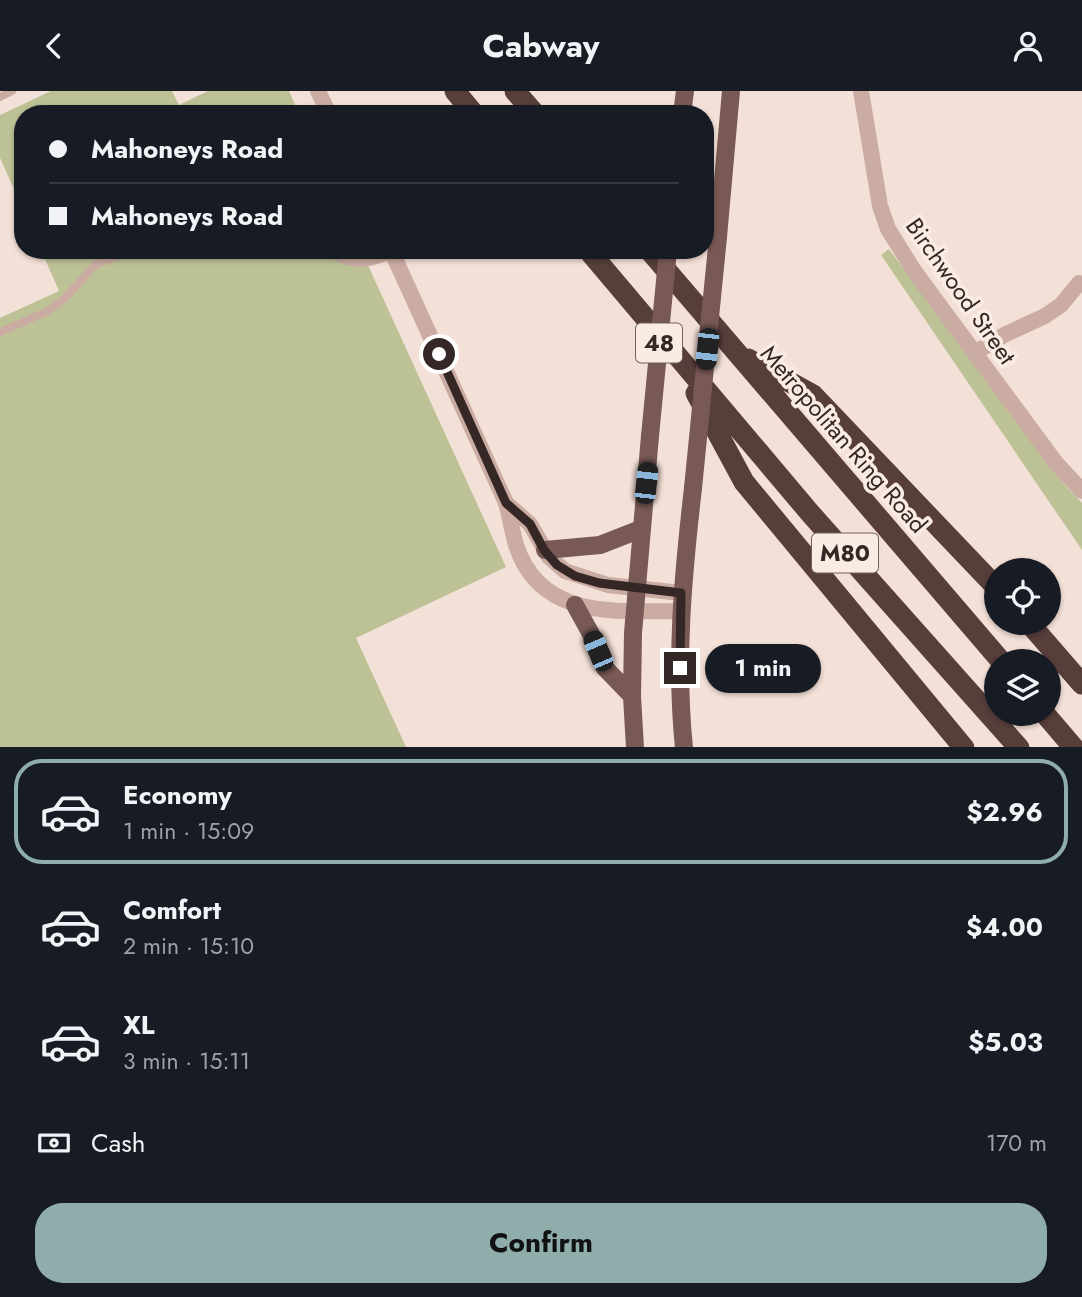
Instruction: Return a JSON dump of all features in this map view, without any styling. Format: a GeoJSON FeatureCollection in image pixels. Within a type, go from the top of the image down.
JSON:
{"type":"FeatureCollection","features":[{"type":"Feature","properties":{"kind":"highway"},"geometry":{"type":"LineString","coordinates":[[455,91],[467,105]]}},
{"type":"Feature","properties":{"kind":"highway"},"geometry":{"type":"LineString","coordinates":[[515,91],[527,105]]}},
{"type":"Feature","properties":{"kind":"highway","name":"M80"},"geometry":{"type":"LineString","coordinates":[[596,259],[810,513],[1019,747]]}},
{"type":"Feature","properties":{"kind":"highway","name":"Metropolitan Ring Road"},"geometry":{"type":"LineString","coordinates":[[657,259],[991,649]]}},
{"type":"Feature","properties":{"kind":"highway"},"geometry":{"type":"LineString","coordinates":[[734,351],[813,395],[984,574]]}},
{"type":"Feature","properties":{"kind":"highway"},"geometry":{"type":"LineString","coordinates":[[675,354],[744,482],[964,747]]}},
{"type":"Feature","properties":{"kind":"highway"},"geometry":{"type":"LineString","coordinates":[[1040,635],[1082,684]]}},
{"type":"Feature","properties":{"kind":"highway"},"geometry":{"type":"LineString","coordinates":[[1056,726],[1074,747]]}},
{"type":"Feature","properties":{"kind":"main road","name":"48"},"geometry":{"type":"LineString","coordinates":[[684,747],[680,683],[681,593],[731,91]]}},
{"type":"Feature","properties":{"kind":"main road","name":"48"},"geometry":{"type":"LineString","coordinates":[[635,747],[632,696],[634,611],[667,259]]}},
{"type":"Feature","properties":{"kind":"main road"},"geometry":{"type":"LineString","coordinates":[[544,550],[600,545],[641,529]]}},
{"type":"Feature","properties":{"kind":"main road"},"geometry":{"type":"LineString","coordinates":[[575,605],[591,634],[604,667],[632,696]]}},
{"type":"Feature","properties":{"kind":"street","name":"Birchwood Street"},"geometry":{"type":"LineString","coordinates":[[861,91],[880,206],[888,229],[915,272],[1056,463],[1082,491]]}},
{"type":"Feature","properties":{"kind":"street"},"geometry":{"type":"LineString","coordinates":[[395,259],[506,503],[516,545],[531,574],[553,595],[575,605],[593,609],[680,611]]}},
{"type":"Feature","properties":{"kind":"street"},"geometry":{"type":"LineString","coordinates":[[976,352],[1061,305],[1079,283]]}},
{"type":"Feature","properties":{"kind":"street"},"geometry":{"type":"LineString","coordinates":[[506,503],[530,524],[544,550],[557,565],[575,576],[636,589],[681,593]]}},
{"type":"Feature","properties":{"kind":"lane"},"geometry":{"type":"LineString","coordinates":[[0,97],[12,91]]}},
{"type":"Feature","properties":{"kind":"lane"},"geometry":{"type":"LineString","coordinates":[[0,332],[48,311],[65,298],[95,265],[110,259]]}},
{"type":"Feature","properties":{"kind":"lane"},"geometry":{"type":"LineString","coordinates":[[341,259],[365,264],[376,259]]}},
{"type":"Feature","properties":{"kind":"green space"},"geometry":{"type":"Polygon","coordinates":[[[51,91],[172,91],[179,105],[21,105],[51,91]]]}},
{"type":"Feature","properties":{"kind":"green space"},"geometry":{"type":"Polygon","coordinates":[[[208,91],[289,91],[295,105],[179,105],[208,91]]]}},
{"type":"Feature","properties":{"kind":"green space"},"geometry":{"type":"Polygon","coordinates":[[[14,108],[14,189],[0,158],[0,115],[14,108]]]}},
{"type":"Feature","properties":{"kind":"green space"},"geometry":{"type":"Polygon","coordinates":[[[889,249],[1064,484],[1082,503],[1082,550],[881,255],[889,249]]]}},
{"type":"Feature","properties":{"kind":"green space"},"geometry":{"type":"Polygon","coordinates":[[[45,259],[365,259],[506,567],[356,638],[406,747],[0,747],[0,318],[59,291],[45,259]]]}},
{"type":"Feature","properties":{"kind":"route"},"geometry":{"type":"LineString","coordinates":[[439,354],[506,503],[530,524],[544,550],[557,565],[575,576],[599,583],[681,593],[680,668]]}}]}
